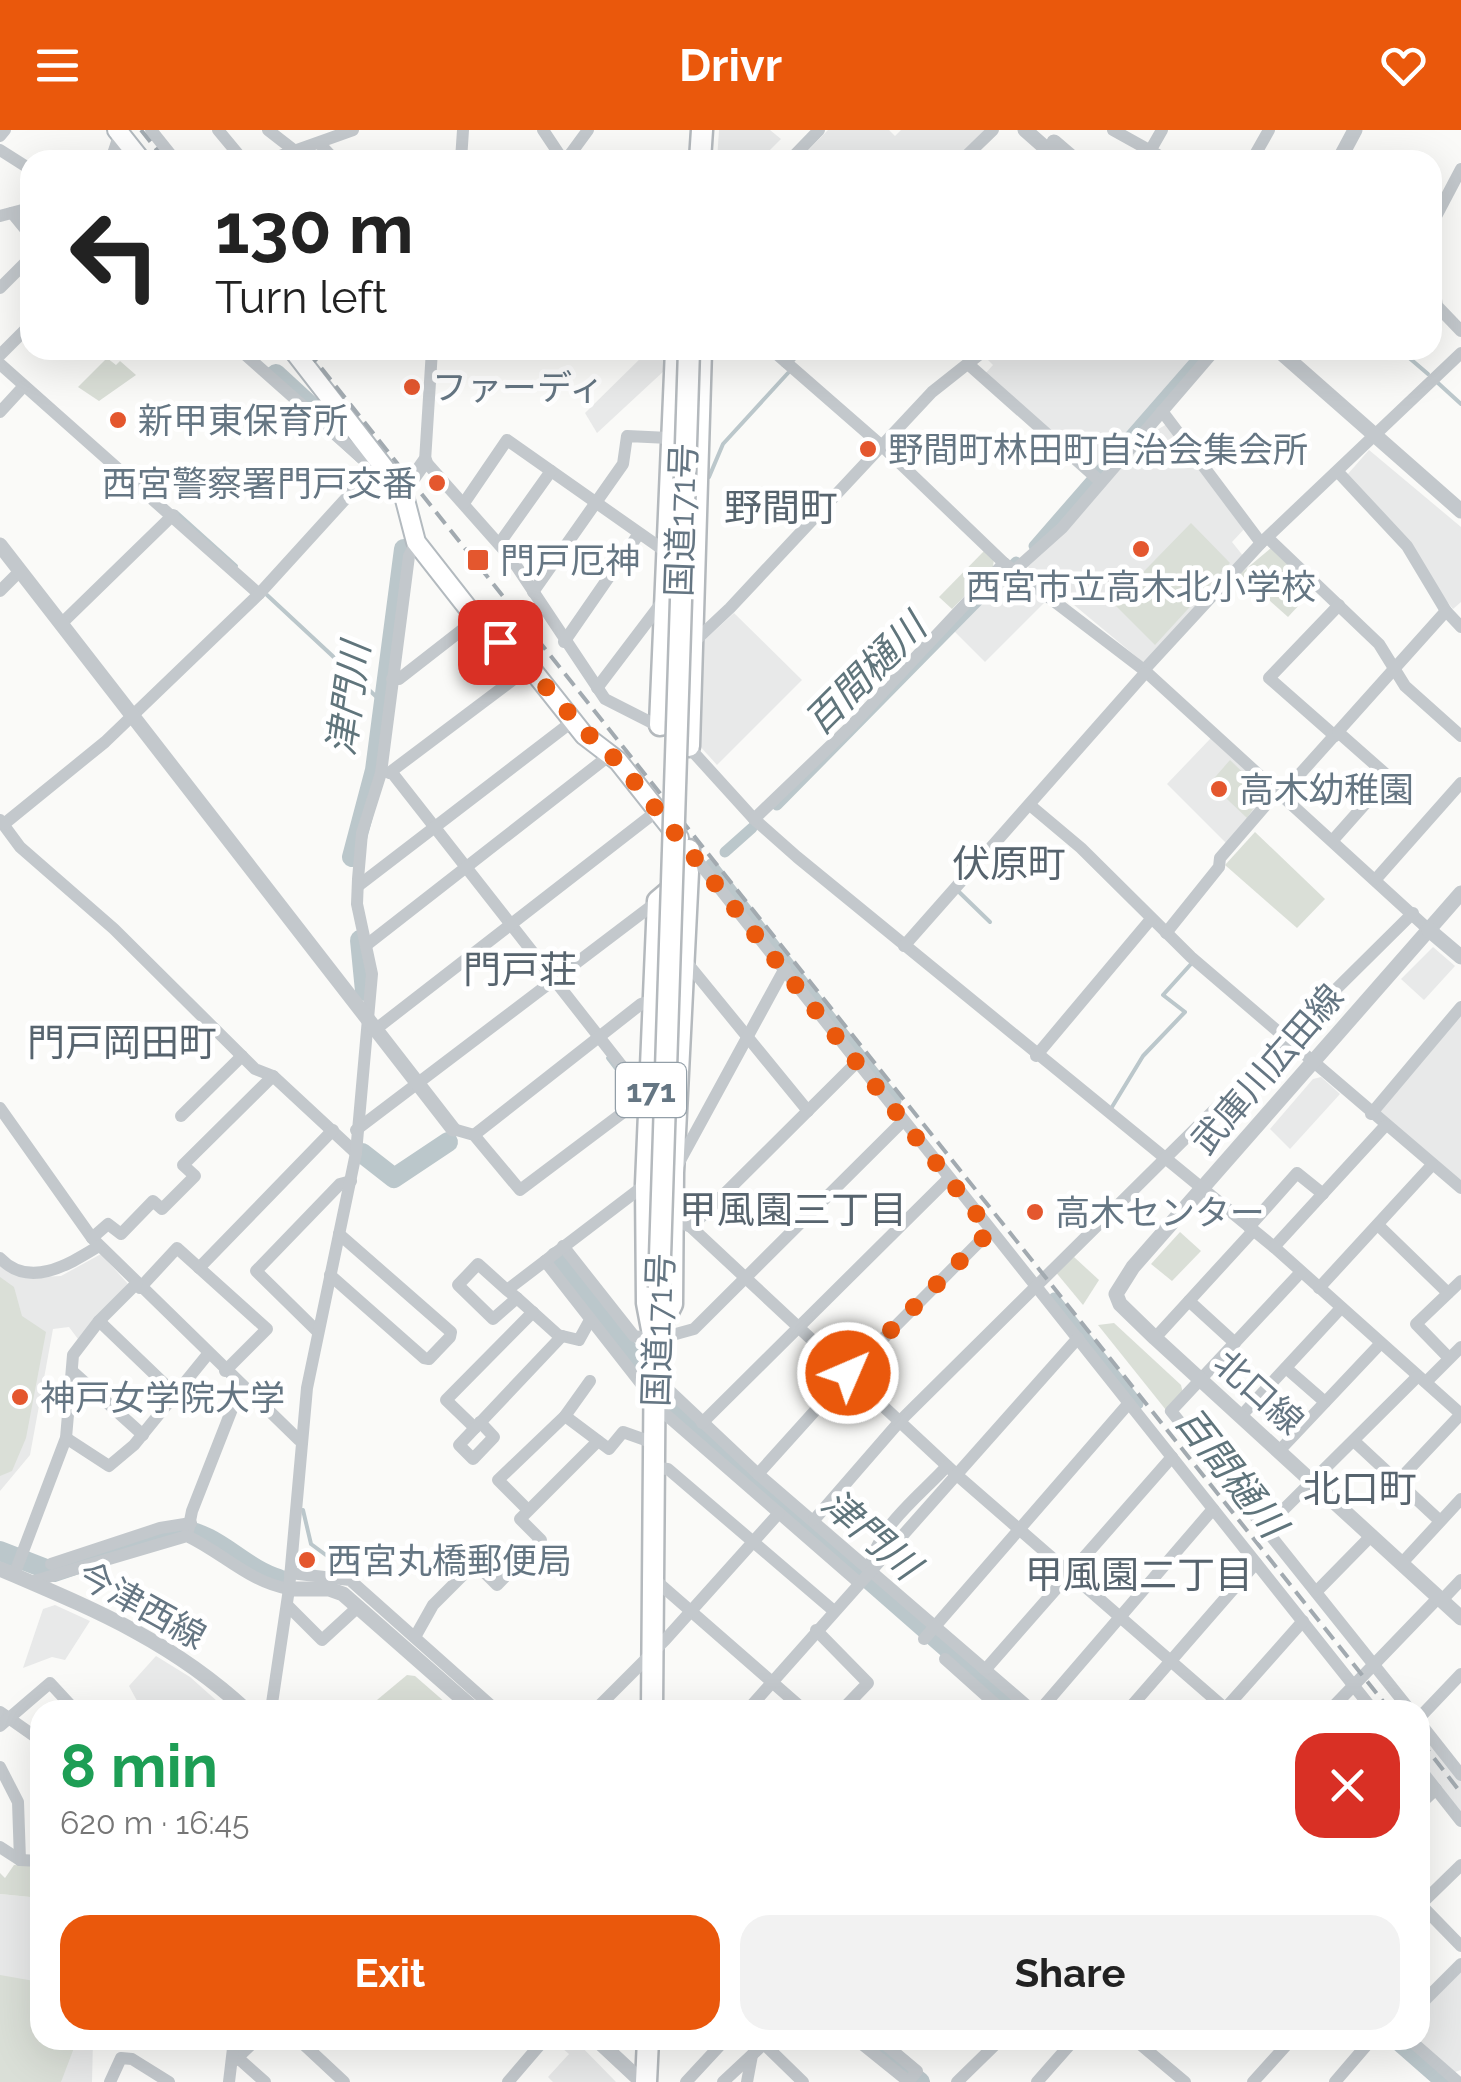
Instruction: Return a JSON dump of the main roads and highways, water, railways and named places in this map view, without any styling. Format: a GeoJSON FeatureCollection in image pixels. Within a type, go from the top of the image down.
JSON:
{"type":"FeatureCollection","features":[{"type":"Feature","properties":{"kind":"highway"},"geometry":{"type":"LineString","coordinates":[[660,725],[662,601],[675,360]]}},
{"type":"Feature","properties":{"kind":"highway","name":"国道171号"},"geometry":{"type":"LineString","coordinates":[[652,1700],[654,1340],[659,1288],[689,360]]}},
{"type":"Feature","properties":{"kind":"highway"},"geometry":{"type":"LineString","coordinates":[[688,746],[701,360]]}},
{"type":"Feature","properties":{"kind":"highway","name":"171"},"geometry":{"type":"LineString","coordinates":[[654,1340],[647,1303],[646,1184],[656,953],[670,899],[689,850]]}},
{"type":"Feature","properties":{"kind":"highway","name":"171"},"geometry":{"type":"LineString","coordinates":[[654,1340],[672,1304],[683,1224],[673,1173],[682,957],[670,899]]}},
{"type":"Feature","properties":{"kind":"highway"},"geometry":{"type":"LineString","coordinates":[[644,2082],[647,2050]]}},
{"type":"Feature","properties":{"kind":"main road"},"geometry":{"type":"LineString","coordinates":[[300,360],[377,465],[403,492],[416,542],[476,619],[530,667],[689,850]]}},
{"type":"Feature","properties":{"kind":"waterway","name":"百間樋川"},"geometry":{"type":"LineString","coordinates":[[1034,546],[1196,360]]}},
{"type":"Feature","properties":{"kind":"waterway"},"geometry":{"type":"LineString","coordinates":[[1412,360],[1428,374]]}},
{"type":"Feature","properties":{"kind":"waterway"},"geometry":{"type":"LineString","coordinates":[[709,477],[723,444],[788,373]]}},
{"type":"Feature","properties":{"kind":"waterway","name":"津門川"},"geometry":{"type":"LineString","coordinates":[[276,374],[364,455]]}},
{"type":"Feature","properties":{"kind":"waterway"},"geometry":{"type":"LineString","coordinates":[[1438,383],[1461,404]]}},
{"type":"Feature","properties":{"kind":"waterway"},"geometry":{"type":"LineString","coordinates":[[176,512],[236,566]]}},
{"type":"Feature","properties":{"kind":"waterway","name":"津門川"},"geometry":{"type":"LineString","coordinates":[[352,857],[375,770],[404,549]]}},
{"type":"Feature","properties":{"kind":"waterway","name":"百間樋川"},"geometry":{"type":"LineString","coordinates":[[777,805],[1016,562]]}},
{"type":"Feature","properties":{"kind":"waterway"},"geometry":{"type":"LineString","coordinates":[[267,595],[382,702]]}},
{"type":"Feature","properties":{"kind":"waterway","name":"百間樋川"},"geometry":{"type":"LineString","coordinates":[[725,852],[752,828]]}},
{"type":"Feature","properties":{"kind":"waterway","name":"百間樋川"},"geometry":{"type":"LineString","coordinates":[[711,864],[896,1101]]}},
{"type":"Feature","properties":{"kind":"waterway"},"geometry":{"type":"LineString","coordinates":[[957,890],[990,922]]}},
{"type":"Feature","properties":{"kind":"waterway","name":"津門川"},"geometry":{"type":"LineString","coordinates":[[360,940],[365,991]]}},
{"type":"Feature","properties":{"kind":"waterway"},"geometry":{"type":"LineString","coordinates":[[1112,1107],[1143,1056],[1185,1012],[1163,995],[1191,964]]}},
{"type":"Feature","properties":{"kind":"waterway"},"geometry":{"type":"LineString","coordinates":[[608,1058],[634,1092]]}},
{"type":"Feature","properties":{"kind":"waterway","name":"津門川"},"geometry":{"type":"LineString","coordinates":[[362,1153],[394,1178],[448,1142]]}},
{"type":"Feature","properties":{"kind":"waterway","name":"津門川"},"geometry":{"type":"LineString","coordinates":[[556,1257],[638,1363]]}},
{"type":"Feature","properties":{"kind":"waterway","name":"百間樋川"},"geometry":{"type":"LineString","coordinates":[[1054,1298],[1138,1404]]}},
{"type":"Feature","properties":{"kind":"waterway","name":"津門川"},"geometry":{"type":"LineString","coordinates":[[678,1412],[1007,1700]]}},
{"type":"Feature","properties":{"kind":"waterway"},"geometry":{"type":"LineString","coordinates":[[303,1510],[311,1544],[334,1561]]}},
{"type":"Feature","properties":{"kind":"waterway"},"geometry":{"type":"LineString","coordinates":[[0,1551],[54,1572],[179,1530],[218,1543],[279,1579]]}},
{"type":"Feature","properties":{"kind":"waterway"},"geometry":{"type":"LineString","coordinates":[[880,2050],[920,2082]]}},
{"type":"Feature","properties":{"kind":"waterway","name":"津門川"},"geometry":{"type":"LineString","coordinates":[[1409,2050],[1446,2082]]}},
{"type":"Feature","properties":{"kind":"railway"},"geometry":{"type":"LineString","coordinates":[[141,130],[157,150]]}},
{"type":"Feature","properties":{"kind":"railway"},"geometry":{"type":"LineString","coordinates":[[315,360],[1382,1700]]}},
{"type":"Feature","properties":{"kind":"railway"},"geometry":{"type":"LineString","coordinates":[[1430,1753],[1461,1793]]}},
{"type":"Feature","properties":{"kind":"place","name":"ファーディ"},"geometry":{"type":"Point","coordinates":[412,387]}},
{"type":"Feature","properties":{"kind":"place","name":"新甲東保育所"},"geometry":{"type":"Point","coordinates":[118,420]}},
{"type":"Feature","properties":{"kind":"place","name":"野間町林田町自治会集会所"},"geometry":{"type":"Point","coordinates":[868,449]}},
{"type":"Feature","properties":{"kind":"place","name":"西宮警察署門戸交番"},"geometry":{"type":"Point","coordinates":[437,483]}},
{"type":"Feature","properties":{"kind":"place","name":"西宮市立高木北小学校"},"geometry":{"type":"Point","coordinates":[1141,549]}},
{"type":"Feature","properties":{"kind":"place","name":"門戸厄神"},"geometry":{"type":"Point","coordinates":[478,560]}},
{"type":"Feature","properties":{"kind":"place","name":"高木幼稚園"},"geometry":{"type":"Point","coordinates":[1219,789]}},
{"type":"Feature","properties":{"kind":"place","name":"高木センター"},"geometry":{"type":"Point","coordinates":[1035,1212]}},
{"type":"Feature","properties":{"kind":"place","name":"神戸女学院大学"},"geometry":{"type":"Point","coordinates":[20,1397]}},
{"type":"Feature","properties":{"kind":"place","name":"西宮丸橋郵便局"},"geometry":{"type":"Point","coordinates":[307,1560]}},
{"type":"Feature","properties":{"kind":"district","name":"野間町"},"geometry":{"type":"Point","coordinates":[781,507]}},
{"type":"Feature","properties":{"kind":"district","name":"伏原町"},"geometry":{"type":"Point","coordinates":[1009,863]}},
{"type":"Feature","properties":{"kind":"district","name":"門戸荘"},"geometry":{"type":"Point","coordinates":[520,969]}},
{"type":"Feature","properties":{"kind":"district","name":"門戸岡田町"},"geometry":{"type":"Point","coordinates":[122,1042]}},
{"type":"Feature","properties":{"kind":"district","name":"甲風園三丁目"},"geometry":{"type":"Point","coordinates":[793,1209]}},
{"type":"Feature","properties":{"kind":"district","name":"北口町"},"geometry":{"type":"Point","coordinates":[1360,1488]}},
{"type":"Feature","properties":{"kind":"district","name":"甲風園二丁目"},"geometry":{"type":"Point","coordinates":[1139,1574]}}]}
